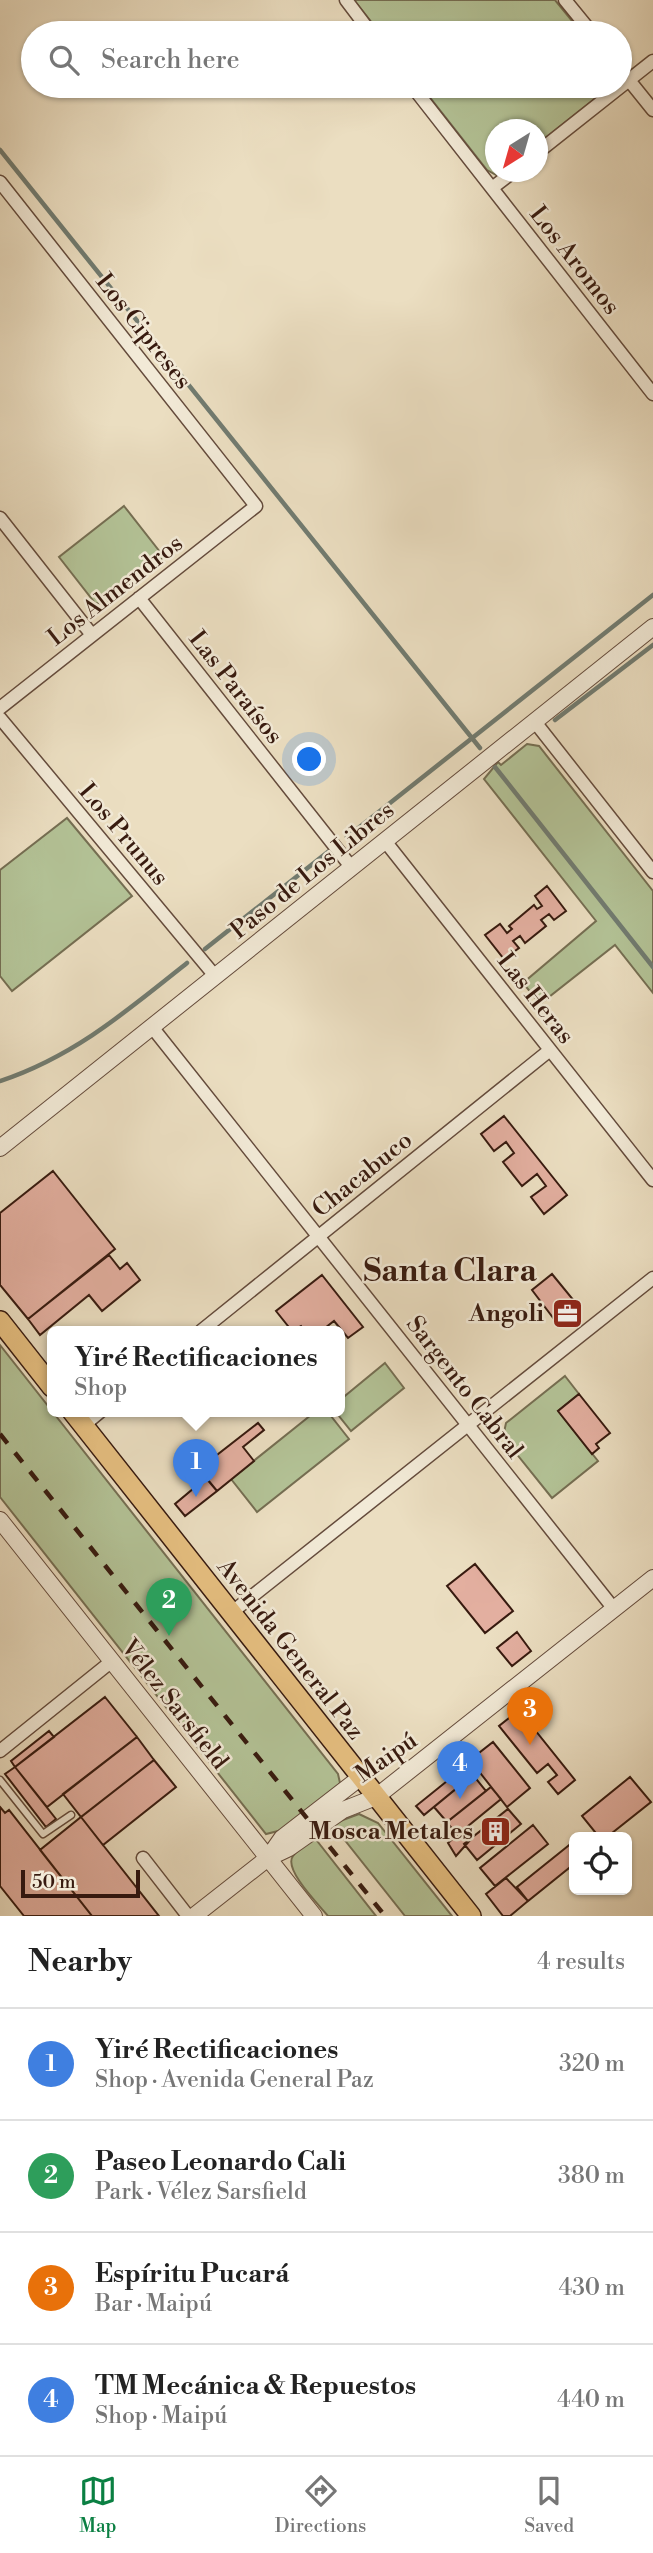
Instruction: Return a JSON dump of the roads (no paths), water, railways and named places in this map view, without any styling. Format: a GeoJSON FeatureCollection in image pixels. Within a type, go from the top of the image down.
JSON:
{"type":"FeatureCollection","features":[{"type":"Feature","properties":{"kind":"main road"},"geometry":{"type":"LineString","coordinates":[[0,1321],[47,1381]]}},
{"type":"Feature","properties":{"kind":"main road","name":"Avenida General Paz"},"geometry":{"type":"LineString","coordinates":[[78,1419],[471,1916]]}},
{"type":"Feature","properties":{"kind":"street"},"geometry":{"type":"LineString","coordinates":[[345,0],[362,21]]}},
{"type":"Feature","properties":{"kind":"street"},"geometry":{"type":"LineString","coordinates":[[565,0],[582,21]]}},
{"type":"Feature","properties":{"kind":"street"},"geometry":{"type":"LineString","coordinates":[[632,78],[653,61]]}},
{"type":"Feature","properties":{"kind":"street"},"geometry":{"type":"LineString","coordinates":[[632,84],[653,110]]}},
{"type":"Feature","properties":{"kind":"street","name":"Los Aromos"},"geometry":{"type":"LineString","coordinates":[[421,98],[653,394]]}},
{"type":"Feature","properties":{"kind":"street"},"geometry":{"type":"LineString","coordinates":[[548,143],[606,98]]}},
{"type":"Feature","properties":{"kind":"street","name":"Los Cipreses"},"geometry":{"type":"LineString","coordinates":[[0,182],[256,506]]}},
{"type":"Feature","properties":{"kind":"street"},"geometry":{"type":"LineString","coordinates":[[492,188],[500,182]]}},
{"type":"Feature","properties":{"kind":"street","name":"Los Almendros"},"geometry":{"type":"LineString","coordinates":[[0,708],[256,506]]}},
{"type":"Feature","properties":{"kind":"street"},"geometry":{"type":"LineString","coordinates":[[0,518],[92,635]]}},
{"type":"Feature","properties":{"kind":"street","name":"Las Paraísos"},"geometry":{"type":"LineString","coordinates":[[139,598],[352,868]]}},
{"type":"Feature","properties":{"kind":"street","name":"Paso de Los Libres"},"geometry":{"type":"LineString","coordinates":[[0,1148],[653,627]]}},
{"type":"Feature","properties":{"kind":"street","name":"Los Prunus"},"geometry":{"type":"LineString","coordinates":[[0,718],[215,976]]}},
{"type":"Feature","properties":{"kind":"street"},"geometry":{"type":"LineString","coordinates":[[535,722],[653,872]]}},
{"type":"Feature","properties":{"kind":"street","name":"Las Heras"},"geometry":{"type":"LineString","coordinates":[[385,841],[653,1180]]}},
{"type":"Feature","properties":{"kind":"street","name":"Sargento Cabral"},"geometry":{"type":"LineString","coordinates":[[152,1027],[614,1609]]}},
{"type":"Feature","properties":{"kind":"street","name":"Chacabuco"},"geometry":{"type":"LineString","coordinates":[[207,1326],[550,1050]]}},
{"type":"Feature","properties":{"kind":"street"},"geometry":{"type":"LineString","coordinates":[[231,1613],[653,1278]]}},
{"type":"Feature","properties":{"kind":"street","name":"Vélez Sarsfield"},"geometry":{"type":"LineString","coordinates":[[0,1520],[314,1916]]}},
{"type":"Feature","properties":{"kind":"street","name":"Maipú"},"geometry":{"type":"LineString","coordinates":[[268,1858],[289,1848],[343,1810],[376,1797],[653,1578]]}},
{"type":"Feature","properties":{"kind":"street"},"geometry":{"type":"LineString","coordinates":[[0,1751],[112,1661]]}},
{"type":"Feature","properties":{"kind":"street","name":"Maipú"},"geometry":{"type":"LineString","coordinates":[[268,1858],[282,1838],[361,1777]]}},
{"type":"Feature","properties":{"kind":"street"},"geometry":{"type":"LineString","coordinates":[[144,1858],[188,1916]]}},
{"type":"Feature","properties":{"kind":"street"},"geometry":{"type":"LineString","coordinates":[[194,1916],[268,1858]]}},
{"type":"Feature","properties":{"kind":"lane"},"geometry":{"type":"LineString","coordinates":[[0,1780],[43,1834],[71,1815]]}},
{"type":"Feature","properties":{"kind":"lane"},"geometry":{"type":"LineString","coordinates":[[0,1794],[6,1788]]}},
{"type":"Feature","properties":{"kind":"waterway"},"geometry":{"type":"LineString","coordinates":[[0,150],[480,748]]}},
{"type":"Feature","properties":{"kind":"waterway"},"geometry":{"type":"LineString","coordinates":[[347,837],[653,595]]}},
{"type":"Feature","properties":{"kind":"waterway"},"geometry":{"type":"LineString","coordinates":[[555,720],[653,645]]}},
{"type":"Feature","properties":{"kind":"waterway"},"geometry":{"type":"LineString","coordinates":[[495,767],[653,967]]}},
{"type":"Feature","properties":{"kind":"waterway"},"geometry":{"type":"LineString","coordinates":[[205,949],[329,851]]}},
{"type":"Feature","properties":{"kind":"waterway"},"geometry":{"type":"LineString","coordinates":[[0,1081],[27,1071],[75,1046],[121,1015],[187,963]]}},
{"type":"Feature","properties":{"kind":"railway"},"geometry":{"type":"LineString","coordinates":[[0,1434],[385,1916]]}},
{"type":"Feature","properties":{"kind":"place","name":"Angoli"},"geometry":{"type":"Point","coordinates":[567,1313]}},
{"type":"Feature","properties":{"kind":"place","name":"Yiré Rectificaciones"},"geometry":{"type":"Point","coordinates":[196,1497]}},
{"type":"Feature","properties":{"kind":"place","name":"Paseo Leonardo Cali"},"geometry":{"type":"Point","coordinates":[169,1636]}},
{"type":"Feature","properties":{"kind":"place","name":"Espíritu Pucará"},"geometry":{"type":"Point","coordinates":[530,1745]}},
{"type":"Feature","properties":{"kind":"place","name":"TM Mecánica & Repuestos"},"geometry":{"type":"Point","coordinates":[460,1799]}},
{"type":"Feature","properties":{"kind":"place","name":"Mosca Metales"},"geometry":{"type":"Point","coordinates":[496,1831]}},
{"type":"Feature","properties":{"kind":"district","name":"Santa Clara"},"geometry":{"type":"Point","coordinates":[450,1270]}}]}
